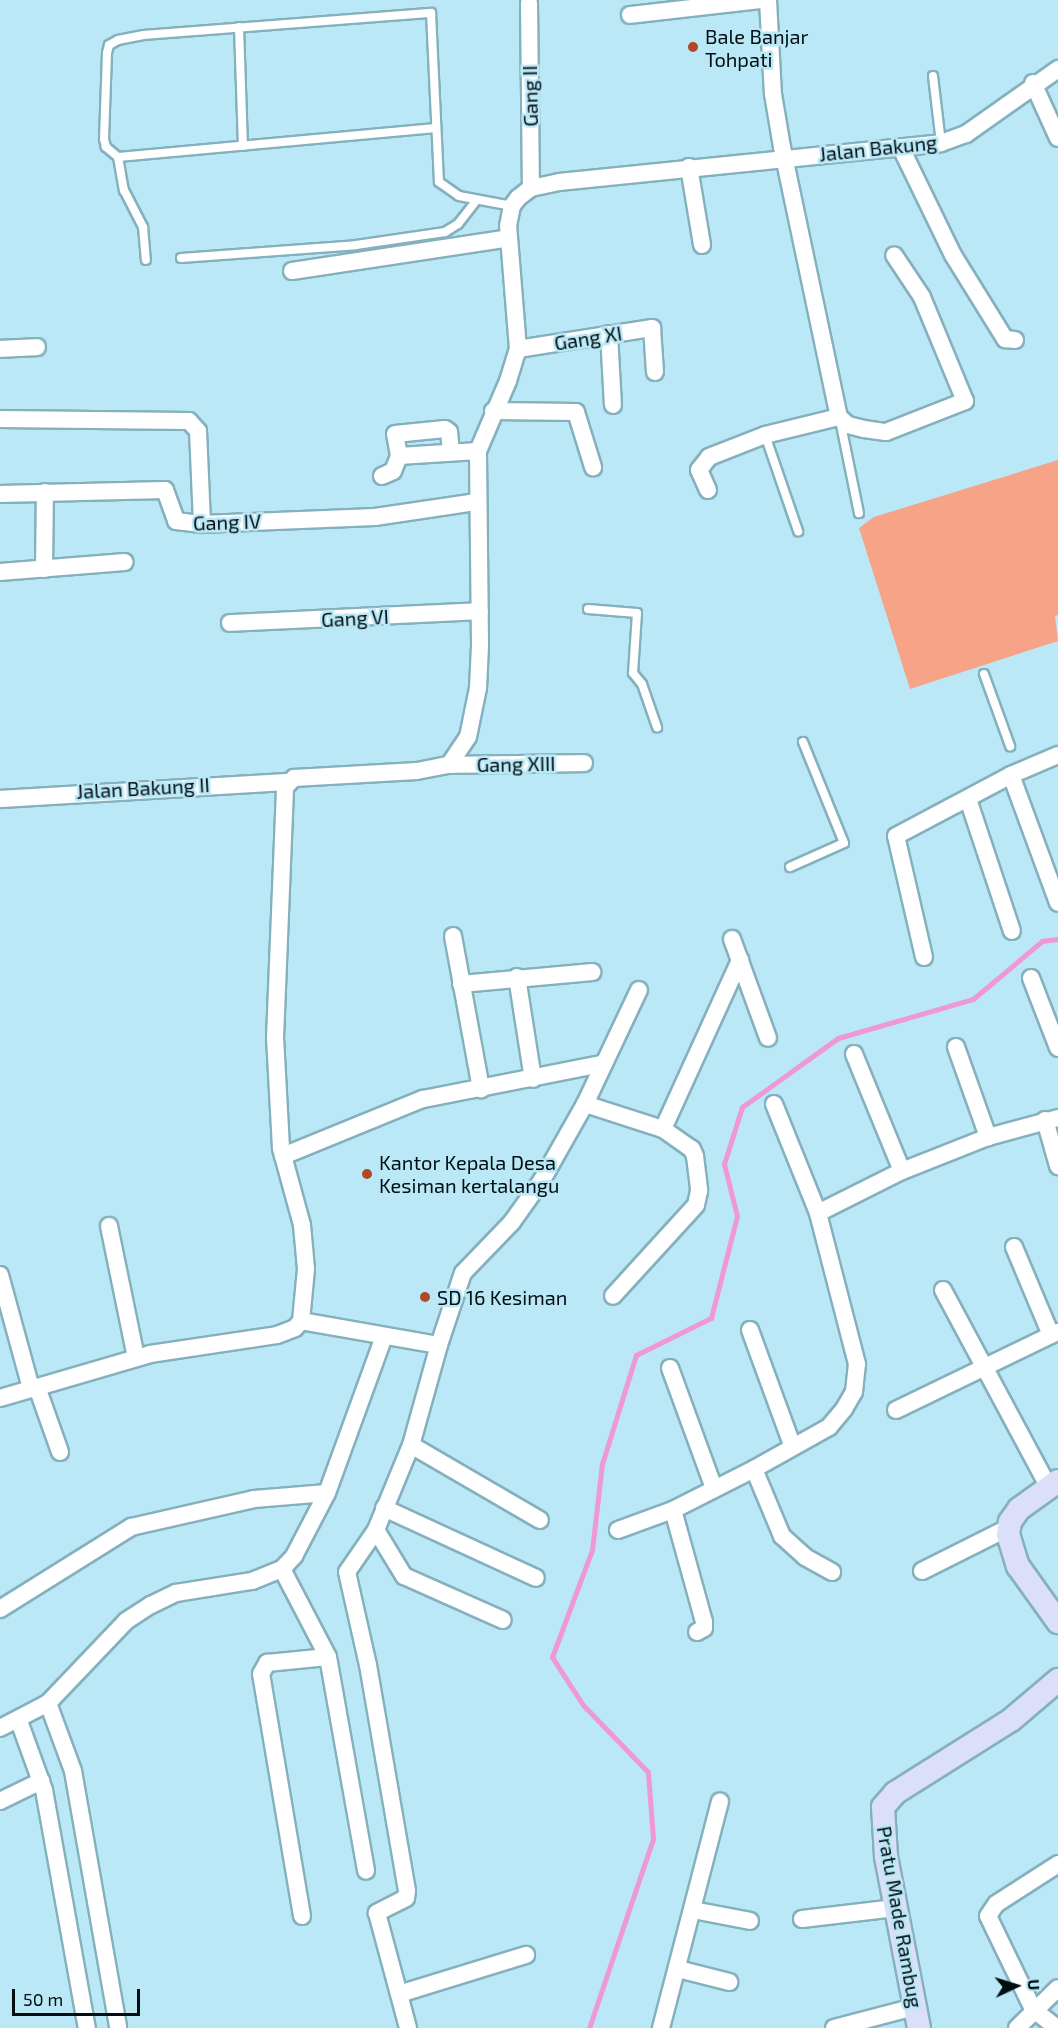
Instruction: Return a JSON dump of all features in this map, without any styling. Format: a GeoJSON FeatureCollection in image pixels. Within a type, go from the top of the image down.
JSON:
{"type":"FeatureCollection","features":[{"type":"Feature","properties":{"kind":"street"},"geometry":{"type":"LineString","coordinates":[[630,15],[761,0]]}},
{"type":"Feature","properties":{"kind":"street"},"geometry":{"type":"LineString","coordinates":[[768,0],[773,94],[784,157],[839,417],[848,425],[886,432],[965,401],[922,297],[894,255]]}},
{"type":"Feature","properties":{"kind":"street","name":"Gang II"},"geometry":{"type":"LineString","coordinates":[[529,3],[531,188]]}},
{"type":"Feature","properties":{"kind":"street","name":"Jalan Bakung"},"geometry":{"type":"LineString","coordinates":[[531,188],[689,167],[940,143],[974,129],[1034,83],[1058,69]]}},
{"type":"Feature","properties":{"kind":"street"},"geometry":{"type":"LineString","coordinates":[[1034,83],[1058,138]]}},
{"type":"Feature","properties":{"kind":"street"},"geometry":{"type":"LineString","coordinates":[[902,148],[953,255],[1005,339],[1016,340]]}},
{"type":"Feature","properties":{"kind":"street"},"geometry":{"type":"LineString","coordinates":[[689,167],[702,245]]}},
{"type":"Feature","properties":{"kind":"street"},"geometry":{"type":"LineString","coordinates":[[449,765],[462,750],[475,707],[480,611],[478,451],[508,381],[518,349],[509,238],[512,206],[531,188]]}},
{"type":"Feature","properties":{"kind":"street"},"geometry":{"type":"LineString","coordinates":[[292,271],[509,238]]}},
{"type":"Feature","properties":{"kind":"street","name":"Gang XI"},"geometry":{"type":"LineString","coordinates":[[518,349],[650,328],[654,334],[655,372]]}},
{"type":"Feature","properties":{"kind":"street"},"geometry":{"type":"LineString","coordinates":[[609,334],[613,405]]}},
{"type":"Feature","properties":{"kind":"street"},"geometry":{"type":"LineString","coordinates":[[0,349],[37,347]]}},
{"type":"Feature","properties":{"kind":"street"},"geometry":{"type":"LineString","coordinates":[[494,411],[576,412],[593,467]]}},
{"type":"Feature","properties":{"kind":"street"},"geometry":{"type":"LineString","coordinates":[[708,490],[699,470],[709,457],[765,435],[839,417]]}},
{"type":"Feature","properties":{"kind":"street"},"geometry":{"type":"LineString","coordinates":[[0,419],[189,421],[198,431],[202,524]]}},
{"type":"Feature","properties":{"kind":"street"},"geometry":{"type":"LineString","coordinates":[[382,476],[393,471],[399,456],[395,434],[445,429],[449,432],[451,452]]}},
{"type":"Feature","properties":{"kind":"street"},"geometry":{"type":"LineString","coordinates":[[399,456],[478,451]]}},
{"type":"Feature","properties":{"kind":"street","name":"Gang IV"},"geometry":{"type":"LineString","coordinates":[[0,494],[165,490],[176,521],[202,524],[375,517],[477,502]]}},
{"type":"Feature","properties":{"kind":"street"},"geometry":{"type":"LineString","coordinates":[[44,569],[45,492]]}},
{"type":"Feature","properties":{"kind":"street"},"geometry":{"type":"LineString","coordinates":[[0,572],[125,562]]}},
{"type":"Feature","properties":{"kind":"street","name":"Gang VI"},"geometry":{"type":"LineString","coordinates":[[230,623],[480,611]]}},
{"type":"Feature","properties":{"kind":"street"},"geometry":{"type":"LineString","coordinates":[[924,957],[896,837],[1011,775],[1058,755]]}},
{"type":"Feature","properties":{"kind":"street","name":"Gang XIII"},"geometry":{"type":"LineString","coordinates":[[286,782],[449,765],[584,763]]}},
{"type":"Feature","properties":{"kind":"street"},"geometry":{"type":"LineString","coordinates":[[1011,775],[1058,903]]}},
{"type":"Feature","properties":{"kind":"street"},"geometry":{"type":"LineString","coordinates":[[286,782],[274,994],[277,1094],[284,1156],[302,1225],[306,1269],[302,1321]]}},
{"type":"Feature","properties":{"kind":"street","name":"Jalan Bakung II"},"geometry":{"type":"LineString","coordinates":[[0,799],[286,782]]}},
{"type":"Feature","properties":{"kind":"street"},"geometry":{"type":"LineString","coordinates":[[968,799],[1012,931]]}},
{"type":"Feature","properties":{"kind":"street"},"geometry":{"type":"LineString","coordinates":[[453,936],[481,1089]]}},
{"type":"Feature","properties":{"kind":"street"},"geometry":{"type":"LineString","coordinates":[[732,939],[768,1038]]}},
{"type":"Feature","properties":{"kind":"street"},"geometry":{"type":"LineString","coordinates":[[663,1129],[740,960]]}},
{"type":"Feature","properties":{"kind":"street"},"geometry":{"type":"LineString","coordinates":[[461,984],[517,977],[592,972]]}},
{"type":"Feature","properties":{"kind":"street"},"geometry":{"type":"LineString","coordinates":[[517,977],[533,1079]]}},
{"type":"Feature","properties":{"kind":"street"},"geometry":{"type":"LineString","coordinates":[[1031,978],[1058,1048]]}},
{"type":"Feature","properties":{"kind":"street"},"geometry":{"type":"LineString","coordinates":[[408,2028],[377,1913],[406,1898],[407,1891],[370,1676],[347,1572],[376,1530],[411,1445],[439,1345],[463,1273],[512,1222],[536,1188],[585,1104],[639,990]]}},
{"type":"Feature","properties":{"kind":"street"},"geometry":{"type":"LineString","coordinates":[[956,1047],[987,1137]]}},
{"type":"Feature","properties":{"kind":"street"},"geometry":{"type":"LineString","coordinates":[[854,1054],[902,1171]]}},
{"type":"Feature","properties":{"kind":"street"},"geometry":{"type":"LineString","coordinates":[[284,1156],[423,1099],[602,1064]]}},
{"type":"Feature","properties":{"kind":"street"},"geometry":{"type":"LineString","coordinates":[[585,1104],[663,1129],[694,1152],[698,1200],[613,1296]]}},
{"type":"Feature","properties":{"kind":"street"},"geometry":{"type":"LineString","coordinates":[[618,1530],[673,1510],[754,1469],[828,1427],[844,1409],[857,1378],[818,1213],[774,1104]]}},
{"type":"Feature","properties":{"kind":"street"},"geometry":{"type":"LineString","coordinates":[[818,1213],[902,1171],[987,1137],[1051,1119],[1058,1166]]}},
{"type":"Feature","properties":{"kind":"street"},"geometry":{"type":"LineString","coordinates":[[109,1226],[136,1357]]}},
{"type":"Feature","properties":{"kind":"street"},"geometry":{"type":"LineString","coordinates":[[896,1410],[984,1365],[1055,1333],[1014,1247]]}},
{"type":"Feature","properties":{"kind":"street"},"geometry":{"type":"LineString","coordinates":[[0,1275],[34,1388],[60,1452]]}},
{"type":"Feature","properties":{"kind":"street"},"geometry":{"type":"LineString","coordinates":[[922,1571],[1008,1528],[1019,1509],[1053,1485],[943,1290]]}},
{"type":"Feature","properties":{"kind":"street"},"geometry":{"type":"LineString","coordinates":[[0,1398],[136,1357],[277,1335],[302,1321],[439,1345]]}},
{"type":"Feature","properties":{"kind":"street"},"geometry":{"type":"LineString","coordinates":[[750,1330],[792,1446]]}},
{"type":"Feature","properties":{"kind":"street"},"geometry":{"type":"LineString","coordinates":[[0,1728],[20,1720],[48,1703],[126,1622],[151,1605],[176,1593],[252,1581],[282,1569],[306,1538],[327,1493],[384,1336]]}},
{"type":"Feature","properties":{"kind":"street"},"geometry":{"type":"LineString","coordinates":[[670,1368],[714,1488]]}},
{"type":"Feature","properties":{"kind":"street"},"geometry":{"type":"LineString","coordinates":[[411,1445],[540,1520]]}},
{"type":"Feature","properties":{"kind":"street"},"geometry":{"type":"LineString","coordinates":[[754,1469],[782,1536],[805,1557],[832,1572]]}},
{"type":"Feature","properties":{"kind":"street"},"geometry":{"type":"LineString","coordinates":[[0,1609],[131,1527],[254,1499],[327,1493]]}},
{"type":"Feature","properties":{"kind":"street"},"geometry":{"type":"LineString","coordinates":[[384,1508],[536,1578]]}},
{"type":"Feature","properties":{"kind":"street"},"geometry":{"type":"LineString","coordinates":[[673,1510],[704,1622],[704,1628],[697,1632]]}},
{"type":"Feature","properties":{"kind":"street"},"geometry":{"type":"LineString","coordinates":[[1008,1528],[1010,1548],[1018,1566],[1058,1622]]}},
{"type":"Feature","properties":{"kind":"street"},"geometry":{"type":"LineString","coordinates":[[376,1530],[404,1576],[503,1620]]}},
{"type":"Feature","properties":{"kind":"street"},"geometry":{"type":"LineString","coordinates":[[282,1569],[328,1658],[366,1871]]}},
{"type":"Feature","properties":{"kind":"street"},"geometry":{"type":"LineString","coordinates":[[302,1916],[261,1674],[267,1663],[328,1658]]}},
{"type":"Feature","properties":{"kind":"street","name":"Pratu Made Rambug"},"geometry":{"type":"LineString","coordinates":[[917,2018],[883,1836],[883,1808],[889,1799],[1011,1720],[1058,1680]]}},
{"type":"Feature","properties":{"kind":"street"},"geometry":{"type":"LineString","coordinates":[[48,1703],[73,1771],[118,2027]]}},
{"type":"Feature","properties":{"kind":"street"},"geometry":{"type":"LineString","coordinates":[[20,1720],[41,1782],[87,2028]]}},
{"type":"Feature","properties":{"kind":"street"},"geometry":{"type":"LineString","coordinates":[[0,1802],[41,1782]]}},
{"type":"Feature","properties":{"kind":"street"},"geometry":{"type":"LineString","coordinates":[[661,2028],[720,1802]]}},
{"type":"Feature","properties":{"kind":"street"},"geometry":{"type":"LineString","coordinates":[[1057,2028],[1033,2009],[988,1916],[996,1904],[1040,1872],[1058,1864]]}},
{"type":"Feature","properties":{"kind":"street"},"geometry":{"type":"LineString","coordinates":[[802,1919],[895,1908]]}},
{"type":"Feature","properties":{"kind":"street"},"geometry":{"type":"LineString","coordinates":[[693,1910],[750,1921]]}},
{"type":"Feature","properties":{"kind":"street"},"geometry":{"type":"LineString","coordinates":[[399,1994],[526,1955]]}},
{"type":"Feature","properties":{"kind":"street"},"geometry":{"type":"LineString","coordinates":[[678,1969],[729,1982]]}},
{"type":"Feature","properties":{"kind":"street"},"geometry":{"type":"LineString","coordinates":[[1017,2028],[1033,2009],[1058,1988]]}},
{"type":"Feature","properties":{"kind":"street"},"geometry":{"type":"LineString","coordinates":[[834,2028],[917,2018]]}},
{"type":"Feature","properties":{"kind":"lane"},"geometry":{"type":"LineString","coordinates":[[147,260],[143,227],[124,190],[118,157],[106,147],[104,139],[109,45],[144,35],[432,13],[439,182],[459,196],[512,206]]}},
{"type":"Feature","properties":{"kind":"lane"},"geometry":{"type":"LineString","coordinates":[[238,27],[243,146]]}},
{"type":"Feature","properties":{"kind":"lane"},"geometry":{"type":"LineString","coordinates":[[933,76],[940,143]]}},
{"type":"Feature","properties":{"kind":"lane"},"geometry":{"type":"LineString","coordinates":[[118,157],[436,128]]}},
{"type":"Feature","properties":{"kind":"lane"},"geometry":{"type":"LineString","coordinates":[[181,258],[345,246],[445,232],[458,224],[476,201]]}},
{"type":"Feature","properties":{"kind":"lane"},"geometry":{"type":"LineString","coordinates":[[839,417],[859,513]]}},
{"type":"Feature","properties":{"kind":"lane"},"geometry":{"type":"LineString","coordinates":[[765,435],[798,531]]}},
{"type":"Feature","properties":{"kind":"lane"},"geometry":{"type":"LineString","coordinates":[[588,609],[637,613],[633,673],[642,684],[657,728]]}},
{"type":"Feature","properties":{"kind":"lane"},"geometry":{"type":"LineString","coordinates":[[984,674],[1010,746]]}},
{"type":"Feature","properties":{"kind":"lane"},"geometry":{"type":"LineString","coordinates":[[790,867],[844,843],[803,742]]}},
{"type":"Feature","properties":{"kind":"shaded area"},"geometry":{"type":"Polygon","coordinates":[[[1058,460],[1058,615],[1055,616],[1058,641],[910,689],[859,528],[874,517],[1058,460]]]}},
{"type":"Feature","properties":{"kind":"waterway"},"geometry":{"type":"LineString","coordinates":[[589,2028],[653,1839],[648,1772],[583,1705],[552,1657],[592,1550],[602,1464],[636,1355],[711,1318],[737,1216],[724,1164],[742,1107],[838,1038],[973,999],[1042,941],[1058,939]]}},
{"type":"Feature","properties":{"kind":"place","name":"Bale Banjar Tohpati"},"geometry":{"type":"Point","coordinates":[693,47]}},
{"type":"Feature","properties":{"kind":"place","name":"Kantor Kepala Desa Kesiman kertalangu"},"geometry":{"type":"Point","coordinates":[367,1174]}},
{"type":"Feature","properties":{"kind":"place","name":"SD 16 Kesiman"},"geometry":{"type":"Point","coordinates":[425,1297]}}]}
